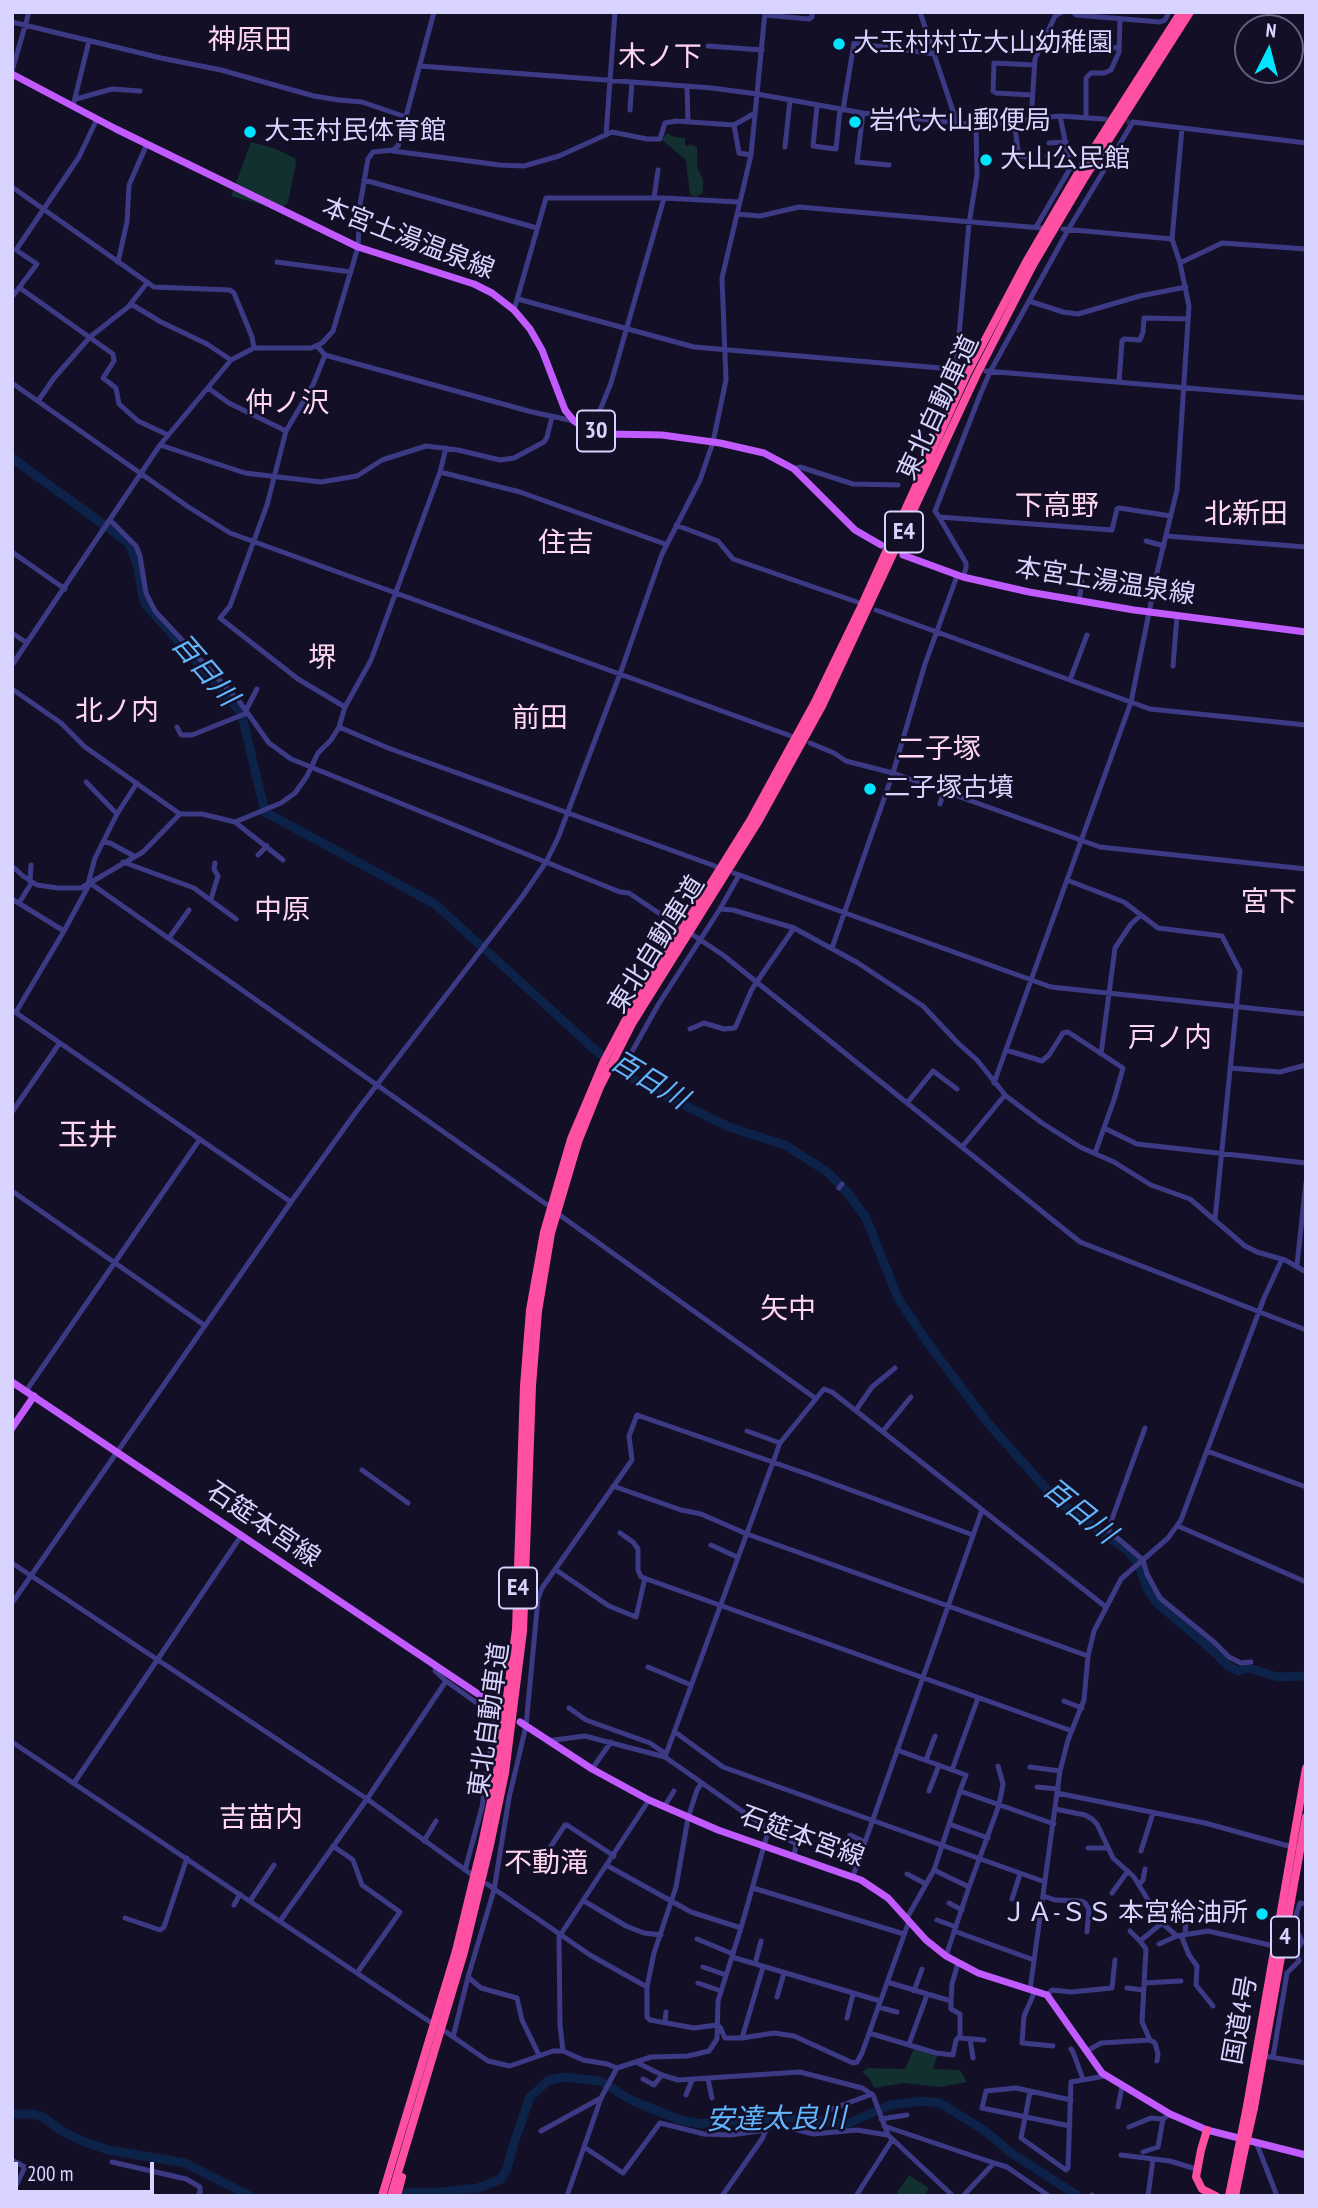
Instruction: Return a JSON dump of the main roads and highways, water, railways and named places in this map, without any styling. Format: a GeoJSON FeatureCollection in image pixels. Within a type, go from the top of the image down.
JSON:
{"type":"FeatureCollection","features":[{"type":"Feature","properties":{"kind":"highway","name":"東北自動車道"},"geometry":{"type":"LineString","coordinates":[[382,2196],[391,2180],[411,2115],[471,1891],[494,1791],[516,1629],[524,1386],[535,1276],[544,1231],[571,1139],[646,985],[751,819],[793,745],[847,638],[967,374],[1031,253],[1078,173],[1181,12]]}},
{"type":"Feature","properties":{"kind":"highway","name":"東北自動車道"},"geometry":{"type":"LineString","coordinates":[[614,1049],[758,822],[811,727],[962,405],[1033,265],[1091,167],[1191,12]]}},
{"type":"Feature","properties":{"kind":"highway","name":"国道4号"},"geometry":{"type":"LineString","coordinates":[[1299,1848],[1306,1768]]}},
{"type":"Feature","properties":{"kind":"highway","name":"国道4号"},"geometry":{"type":"LineString","coordinates":[[1235,2196],[1279,1947],[1306,1817]]}},
{"type":"Feature","properties":{"kind":"highway","name":"国道4号"},"geometry":{"type":"LineString","coordinates":[[1250,2107],[1268,2057],[1279,1947]]}},
{"type":"Feature","properties":{"kind":"highway"},"geometry":{"type":"LineString","coordinates":[[376,2196],[391,2180],[411,2115]]}},
{"type":"Feature","properties":{"kind":"highway"},"geometry":{"type":"LineString","coordinates":[[1207,2130],[1196,2169],[1196,2181],[1199,2186],[1216,2196]]}},
{"type":"Feature","properties":{"kind":"highway","name":"国道4号"},"geometry":{"type":"LineString","coordinates":[[1229,2196],[1241,2152]]}},
{"type":"Feature","properties":{"kind":"highway","name":"東北自動車道"},"geometry":{"type":"LineString","coordinates":[[391,2180],[391,2196]]}},
{"type":"Feature","properties":{"kind":"highway"},"geometry":{"type":"LineString","coordinates":[[391,2180],[397,2196]]}},
{"type":"Feature","properties":{"kind":"main road","name":"本宮土湯温泉線"},"geometry":{"type":"LineString","coordinates":[[12,73],[74,103],[97,119],[146,144],[358,247],[474,284],[502,299],[536,339],[565,410],[574,421],[607,434],[662,435],[764,453],[794,469],[811,484],[835,513],[855,530],[881,545]]}},
{"type":"Feature","properties":{"kind":"main road","name":"本宮土湯温泉線"},"geometry":{"type":"LineString","coordinates":[[902,555],[960,576],[1080,601],[1306,632]]}},
{"type":"Feature","properties":{"kind":"main road","name":"石筵本宮線"},"geometry":{"type":"LineString","coordinates":[[12,1382],[502,1710]]}},
{"type":"Feature","properties":{"kind":"main road"},"geometry":{"type":"LineString","coordinates":[[12,1428],[34,1396]]}},
{"type":"Feature","properties":{"kind":"main road","name":"石筵本宮線"},"geometry":{"type":"LineString","coordinates":[[523,1724],[592,1769],[649,1800],[688,1818],[853,1876],[878,1890],[926,1940],[946,1956],[978,1973],[1047,1995],[1105,2076],[1167,2116],[1207,2130]]}},
{"type":"Feature","properties":{"kind":"main road"},"geometry":{"type":"LineString","coordinates":[[1207,2130],[1306,2155]]}},
{"type":"Feature","properties":{"kind":"waterway","name":"百日川"},"geometry":{"type":"LineString","coordinates":[[12,458],[129,543],[138,567],[146,605],[241,712],[265,812],[435,904],[593,1048],[645,1086],[729,1127],[785,1145],[826,1171],[847,1192],[866,1218],[898,1298],[930,1346],[987,1422],[1055,1499],[1127,1550],[1139,1565],[1147,1588],[1157,1603],[1227,1665],[1238,1671],[1249,1668],[1277,1677],[1306,1676]]}},
{"type":"Feature","properties":{"kind":"waterway","name":"安達太良川"},"geometry":{"type":"LineString","coordinates":[[392,2196],[400,2193],[478,2188],[501,2179],[507,2169],[530,2097],[549,2080],[564,2077],[600,2081],[633,2101],[680,2120],[702,2124],[720,2119],[740,2122],[784,2117],[847,2124],[890,2105],[923,2101],[940,2103],[1078,2196]]}},
{"type":"Feature","properties":{"kind":"waterway","name":"安達太良川"},"geometry":{"type":"LineString","coordinates":[[12,2114],[41,2116],[62,2131],[108,2150],[185,2163],[250,2196]]}},
{"type":"Feature","properties":{"kind":"tunnel"},"geometry":{"type":"LineString","coordinates":[[1104,119],[1130,122]]}},
{"type":"Feature","properties":{"kind":"place","name":"大玉村村立大山幼稚園"},"geometry":{"type":"Point","coordinates":[839,44]}},
{"type":"Feature","properties":{"kind":"place","name":"岩代大山郵便局"},"geometry":{"type":"Point","coordinates":[855,122]}},
{"type":"Feature","properties":{"kind":"place","name":"大玉村民体育館"},"geometry":{"type":"Point","coordinates":[250,132]}},
{"type":"Feature","properties":{"kind":"place","name":"大山公民館"},"geometry":{"type":"Point","coordinates":[986,160]}},
{"type":"Feature","properties":{"kind":"place","name":"二子塚古墳"},"geometry":{"type":"Point","coordinates":[870,789]}},
{"type":"Feature","properties":{"kind":"place","name":"ＪＡ-ＳＳ 本宮給油所"},"geometry":{"type":"Point","coordinates":[1262,1914]}},
{"type":"Feature","properties":{"kind":"district","name":"神原田"},"geometry":{"type":"Point","coordinates":[250,41]}},
{"type":"Feature","properties":{"kind":"district","name":"木ノ下"},"geometry":{"type":"Point","coordinates":[660,58]}},
{"type":"Feature","properties":{"kind":"district","name":"仲ノ沢"},"geometry":{"type":"Point","coordinates":[287,404]}},
{"type":"Feature","properties":{"kind":"district","name":"下高野"},"geometry":{"type":"Point","coordinates":[1057,507]}},
{"type":"Feature","properties":{"kind":"district","name":"北新田"},"geometry":{"type":"Point","coordinates":[1246,515]}},
{"type":"Feature","properties":{"kind":"district","name":"住吉"},"geometry":{"type":"Point","coordinates":[566,544]}},
{"type":"Feature","properties":{"kind":"district","name":"堺"},"geometry":{"type":"Point","coordinates":[322,659]}},
{"type":"Feature","properties":{"kind":"district","name":"北ノ内"},"geometry":{"type":"Point","coordinates":[117,712]}},
{"type":"Feature","properties":{"kind":"district","name":"前田"},"geometry":{"type":"Point","coordinates":[540,719]}},
{"type":"Feature","properties":{"kind":"district","name":"二子塚"},"geometry":{"type":"Point","coordinates":[939,750]}},
{"type":"Feature","properties":{"kind":"district","name":"宮下"},"geometry":{"type":"Point","coordinates":[1269,903]}},
{"type":"Feature","properties":{"kind":"district","name":"中原"},"geometry":{"type":"Point","coordinates":[282,911]}},
{"type":"Feature","properties":{"kind":"district","name":"戸ノ内"},"geometry":{"type":"Point","coordinates":[1170,1039]}},
{"type":"Feature","properties":{"kind":"district","name":"玉井"},"geometry":{"type":"Point","coordinates":[88,1136]}},
{"type":"Feature","properties":{"kind":"district","name":"矢中"},"geometry":{"type":"Point","coordinates":[788,1310]}},
{"type":"Feature","properties":{"kind":"district","name":"吉苗内"},"geometry":{"type":"Point","coordinates":[261,1819]}},
{"type":"Feature","properties":{"kind":"district","name":"不動滝"},"geometry":{"type":"Point","coordinates":[546,1864]}}]}
